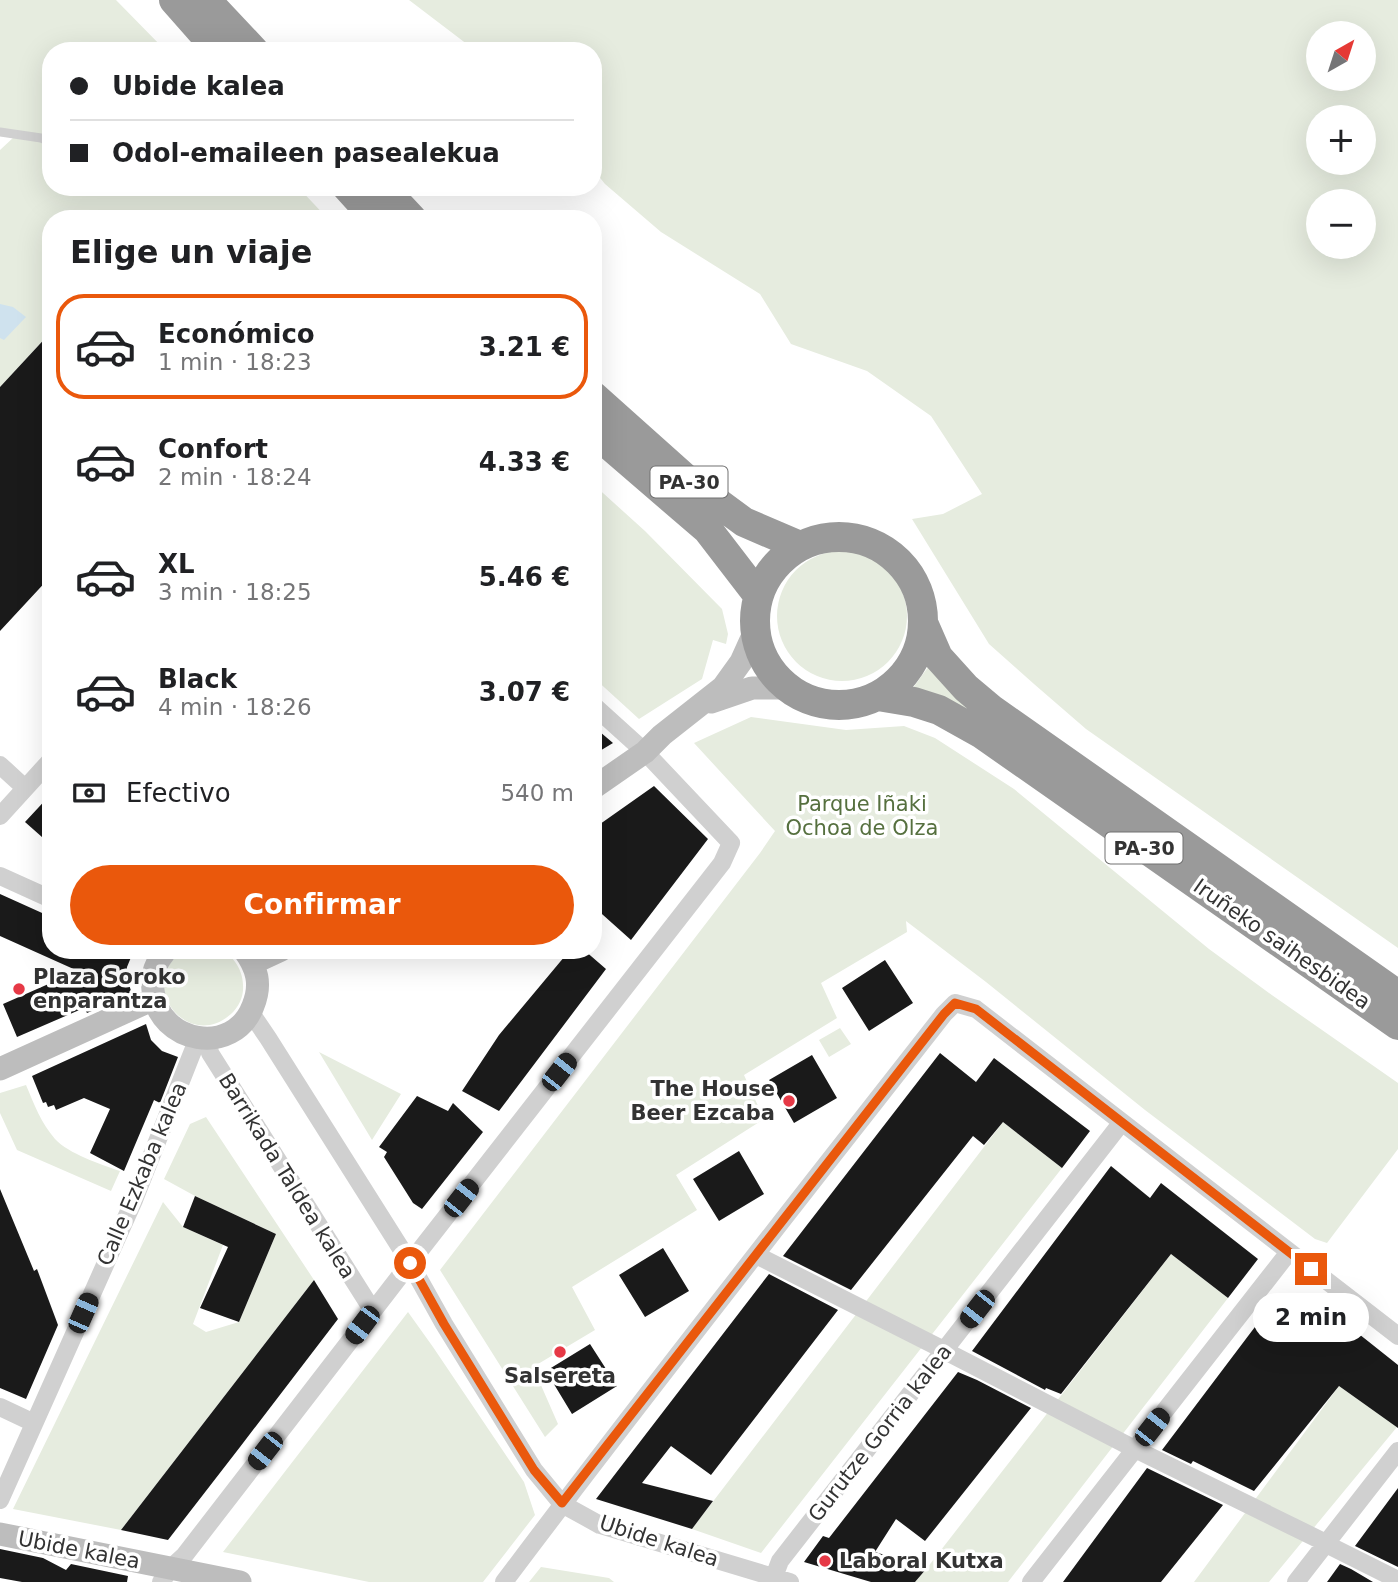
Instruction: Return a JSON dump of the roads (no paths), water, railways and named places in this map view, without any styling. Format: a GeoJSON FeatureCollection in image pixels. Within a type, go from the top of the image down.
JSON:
{"type":"FeatureCollection","features":[{"type":"Feature","properties":{"kind":"highway"},"geometry":{"type":"LineString","coordinates":[[174,0],[211,42]]}},
{"type":"Feature","properties":{"kind":"highway"},"geometry":{"type":"LineString","coordinates":[[206,0],[246,42]]}},
{"type":"Feature","properties":{"kind":"highway"},"geometry":{"type":"LineString","coordinates":[[355,196],[368,210]]}},
{"type":"Feature","properties":{"kind":"highway"},"geometry":{"type":"LineString","coordinates":[[390,196],[404,210]]}},
{"type":"Feature","properties":{"kind":"highway","name":"PA-30"},"geometry":{"type":"LineString","coordinates":[[602,404],[687,480],[744,523],[800,546]]}},
{"type":"Feature","properties":{"kind":"highway","name":"PA-30"},"geometry":{"type":"LineString","coordinates":[[602,438],[708,530],[758,595]]}},
{"type":"Feature","properties":{"kind":"highway","name":"PA-30"},"geometry":{"type":"LineString","coordinates":[[849,537],[873,544],[895,557],[911,577],[921,600],[923,625],[917,654],[901,678],[878,696],[856,704],[831,705],[808,699],[787,688],[771,672],[760,652],[755,631],[758,595],[768,575],[782,558],[800,546],[824,538],[849,537]]}},
{"type":"Feature","properties":{"kind":"highway","name":"Iruñeko saihesbidea"},"geometry":{"type":"LineString","coordinates":[[923,625],[938,657],[966,688],[991,709],[1398,995]]}},
{"type":"Feature","properties":{"kind":"highway","name":"Iruñeko saihesbidea"},"geometry":{"type":"LineString","coordinates":[[878,696],[914,702],[939,710],[982,734],[1398,1025]]}},
{"type":"Feature","properties":{"kind":"main road"},"geometry":{"type":"LineString","coordinates":[[602,782],[645,752],[723,687],[741,662],[755,631]]}},
{"type":"Feature","properties":{"kind":"main road"},"geometry":{"type":"LineString","coordinates":[[702,705],[752,688],[787,688]]}},
{"type":"Feature","properties":{"kind":"main road"},"geometry":{"type":"LineString","coordinates":[[160,959],[152,982],[154,999],[160,1013],[170,1025],[183,1034],[203,1038],[225,1035],[240,1026],[251,1013],[257,997],[258,980],[249,959]]}},
{"type":"Feature","properties":{"kind":"main road"},"geometry":{"type":"LineString","coordinates":[[0,1069],[154,999]]}},
{"type":"Feature","properties":{"kind":"main road","name":"Ubide kalea"},"geometry":{"type":"LineString","coordinates":[[0,1534],[167,1575],[240,1582]]}},
{"type":"Feature","properties":{"kind":"street"},"geometry":{"type":"LineString","coordinates":[[167,1575],[722,863],[731,843],[645,752],[602,713]]}},
{"type":"Feature","properties":{"kind":"street"},"geometry":{"type":"LineString","coordinates":[[0,765],[25,788]]}},
{"type":"Feature","properties":{"kind":"street"},"geometry":{"type":"LineString","coordinates":[[0,816],[42,770]]}},
{"type":"Feature","properties":{"kind":"street"},"geometry":{"type":"LineString","coordinates":[[0,876],[42,895]]}},
{"type":"Feature","properties":{"kind":"street"},"geometry":{"type":"LineString","coordinates":[[504,1582],[562,1503],[955,1003],[976,1009],[1398,1336]]}},
{"type":"Feature","properties":{"kind":"street"},"geometry":{"type":"LineString","coordinates":[[251,1013],[410,1263]]}},
{"type":"Feature","properties":{"kind":"street","name":"Barrikada Taldea kalea"},"geometry":{"type":"LineString","coordinates":[[203,1038],[373,1311]]}},
{"type":"Feature","properties":{"kind":"street","name":"Calle Ezkaba kalea"},"geometry":{"type":"LineString","coordinates":[[0,1500],[203,1038]]}},
{"type":"Feature","properties":{"kind":"street","name":"Gurutze Gorria kalea"},"geometry":{"type":"LineString","coordinates":[[779,1580],[780,1561],[1122,1122]]}},
{"type":"Feature","properties":{"kind":"street"},"geometry":{"type":"LineString","coordinates":[[1031,1582],[1289,1252]]}},
{"type":"Feature","properties":{"kind":"street"},"geometry":{"type":"LineString","coordinates":[[762,1258],[1134,1449],[1398,1580]]}},
{"type":"Feature","properties":{"kind":"street","name":"Ubide kalea"},"geometry":{"type":"LineString","coordinates":[[410,1263],[444,1324],[534,1470],[562,1503],[600,1525],[779,1580]]}},
{"type":"Feature","properties":{"kind":"street"},"geometry":{"type":"LineString","coordinates":[[0,1407],[34,1423]]}},
{"type":"Feature","properties":{"kind":"street"},"geometry":{"type":"LineString","coordinates":[[1296,1582],[1398,1451]]}},
{"type":"Feature","properties":{"kind":"lane"},"geometry":{"type":"LineString","coordinates":[[0,132],[42,138]]}},
{"type":"Feature","properties":{"kind":"water"},"geometry":{"type":"Polygon","coordinates":[[[0,304],[13,307],[26,317],[4,340],[0,338],[0,304]]]}},
{"type":"Feature","properties":{"kind":"place","name":"Plaza Soroko enparantza"},"geometry":{"type":"Point","coordinates":[19,989]}},
{"type":"Feature","properties":{"kind":"place","name":"The House Beer Ezcaba"},"geometry":{"type":"Point","coordinates":[789,1101]}},
{"type":"Feature","properties":{"kind":"place","name":"Salsereta"},"geometry":{"type":"Point","coordinates":[560,1352]}},
{"type":"Feature","properties":{"kind":"place","name":"Laboral Kutxa"},"geometry":{"type":"Point","coordinates":[825,1561]}},
{"type":"Feature","properties":{"kind":"park label","name":"Parque Iñaki Ochoa de Olza"},"geometry":{"type":"Point","coordinates":[862,816]}}]}
